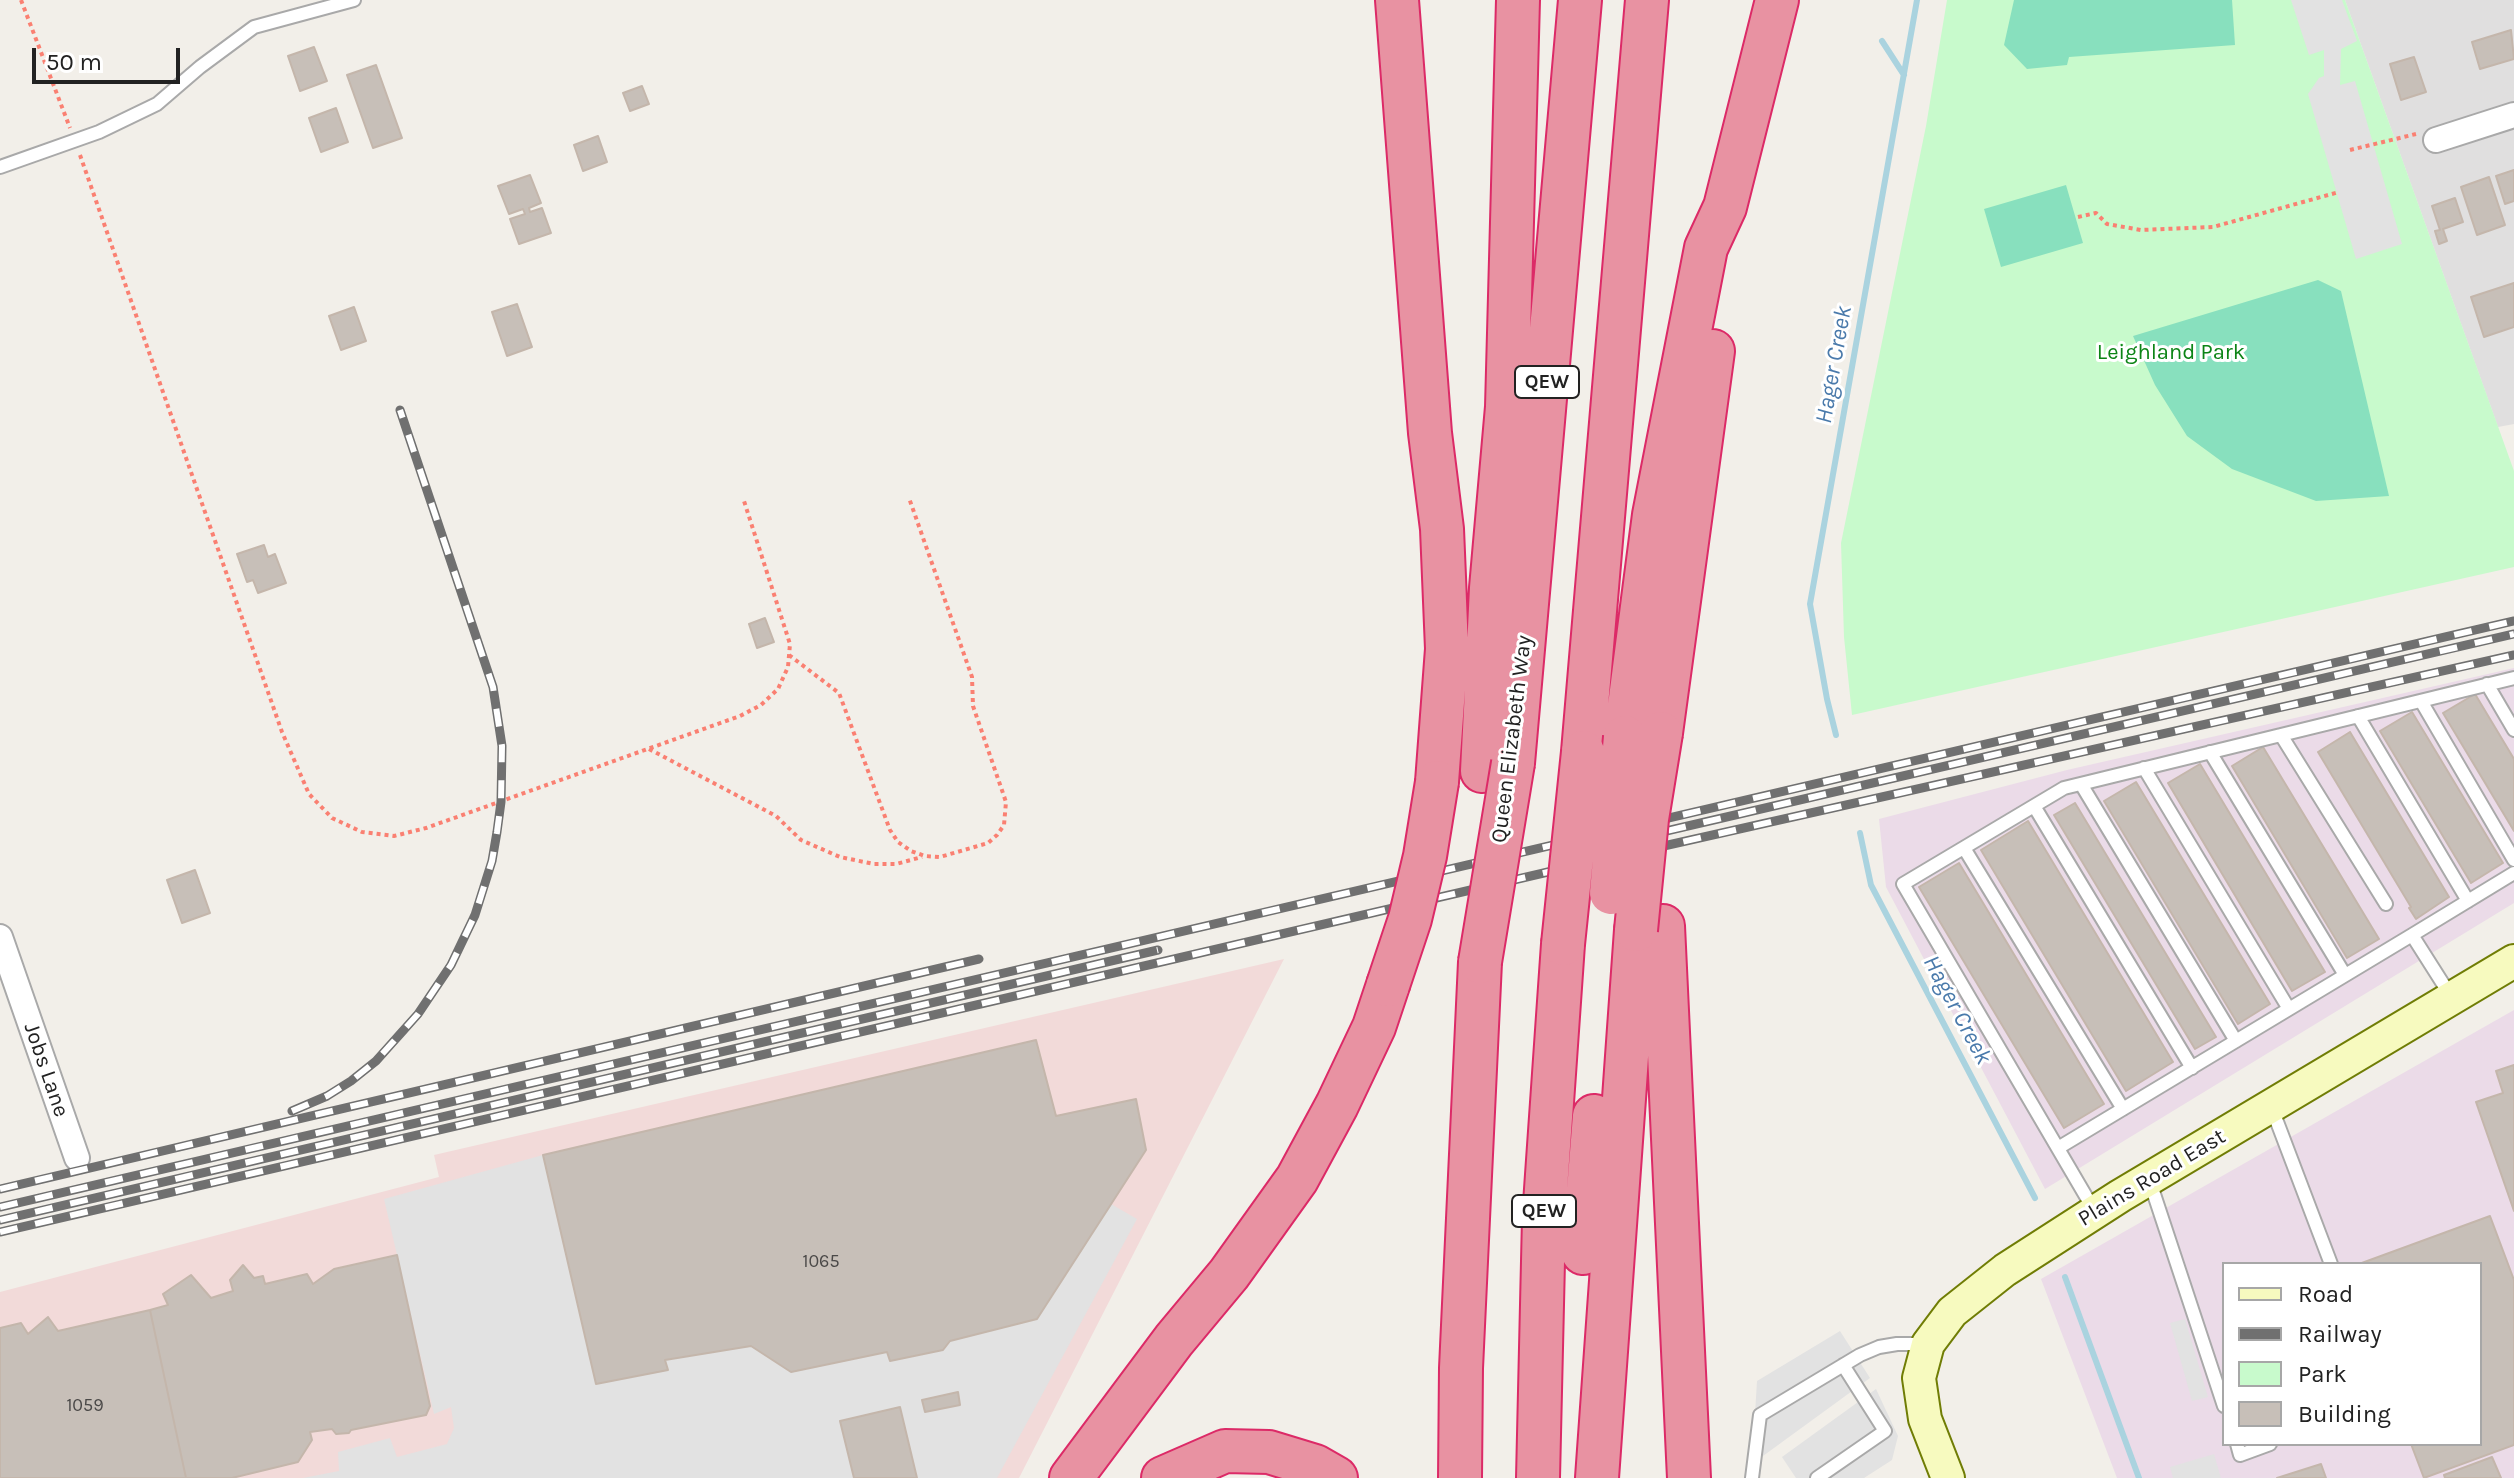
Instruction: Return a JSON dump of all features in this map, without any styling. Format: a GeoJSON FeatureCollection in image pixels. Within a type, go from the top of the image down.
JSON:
{"type":"FeatureCollection","features":[{"type":"Feature","properties":{"kind":"highway"},"geometry":{"type":"LineString","coordinates":[[1071,1478],[1174,1340],[1229,1274],[1297,1179],[1344,1092],[1374,1027],[1419,881],[1437,782],[1447,649],[1442,529],[1430,433],[1397,0]]}},
{"type":"Feature","properties":{"kind":"highway"},"geometry":{"type":"LineString","coordinates":[[1497,767],[1491,588],[1507,407],[1518,0]]}},
{"type":"Feature","properties":{"kind":"highway","name":"Queen Elizabeth Way"},"geometry":{"type":"LineString","coordinates":[[1460,1478],[1461,1368],[1480,962],[1497,767],[1580,0]]}},
{"type":"Feature","properties":{"kind":"highway","name":"QEW"},"geometry":{"type":"LineString","coordinates":[[1538,1478],[1544,1218],[1563,944],[1583,752],[1647,0]]}},
{"type":"Feature","properties":{"kind":"highway"},"geometry":{"type":"LineString","coordinates":[[1597,1478],[1636,930],[1643,735],[1697,457],[1729,252],[1725,207],[1777,0]]}},
{"type":"Feature","properties":{"kind":"highway"},"geometry":{"type":"LineString","coordinates":[[1568,1478],[1571,1419],[1636,930],[1659,876],[1643,735]]}},
{"type":"Feature","properties":{"kind":"highway"},"geometry":{"type":"LineString","coordinates":[[1636,930],[1689,1478]]}},
{"type":"Feature","properties":{"kind":"highway"},"geometry":{"type":"LineString","coordinates":[[1163,1478],[1225,1451],[1269,1452],[1315,1466],[1336,1478]]}},
{"type":"Feature","properties":{"kind":"main road","name":"Plains Road East"},"geometry":{"type":"LineString","coordinates":[[1948,1478],[1936,1451],[1920,1397],[1919,1378],[1928,1344],[1952,1312],[1980,1288],[2095,1212],[2514,961]]}},
{"type":"Feature","properties":{"kind":"street"},"geometry":{"type":"LineString","coordinates":[[2436,140],[2514,115]]}},
{"type":"Feature","properties":{"kind":"street","name":"Jobs Lane"},"geometry":{"type":"LineString","coordinates":[[0,937],[77,1158]]}},
{"type":"Feature","properties":{"kind":"lane"},"geometry":{"type":"LineString","coordinates":[[0,167],[75,140],[157,104],[254,27],[354,0]]}},
{"type":"Feature","properties":{"kind":"lane"},"geometry":{"type":"LineString","coordinates":[[2095,1212],[1903,884],[2064,788],[2514,678]]}},
{"type":"Feature","properties":{"kind":"lane"},"geometry":{"type":"LineString","coordinates":[[2487,684],[2514,730]]}},
{"type":"Feature","properties":{"kind":"lane"},"geometry":{"type":"LineString","coordinates":[[2421,701],[2514,860]]}},
{"type":"Feature","properties":{"kind":"lane"},"geometry":{"type":"LineString","coordinates":[[2358,716],[2468,901]]}},
{"type":"Feature","properties":{"kind":"lane"},"geometry":{"type":"LineString","coordinates":[[2281,735],[2386,904]]}},
{"type":"Feature","properties":{"kind":"lane"},"geometry":{"type":"LineString","coordinates":[[2210,752],[2345,975]]}},
{"type":"Feature","properties":{"kind":"lane"},"geometry":{"type":"LineString","coordinates":[[2144,768],[2289,1009]]}},
{"type":"Feature","properties":{"kind":"lane"},"geometry":{"type":"LineString","coordinates":[[2081,784],[2236,1041]]}},
{"type":"Feature","properties":{"kind":"lane"},"geometry":{"type":"LineString","coordinates":[[2034,806],[2192,1068]]}},
{"type":"Feature","properties":{"kind":"lane"},"geometry":{"type":"LineString","coordinates":[[1964,848],[2123,1109]]}},
{"type":"Feature","properties":{"kind":"lane"},"geometry":{"type":"LineString","coordinates":[[2058,1148],[2514,873]]}},
{"type":"Feature","properties":{"kind":"lane"},"geometry":{"type":"LineString","coordinates":[[2412,935],[2452,998]]}},
{"type":"Feature","properties":{"kind":"lane"},"geometry":{"type":"LineString","coordinates":[[2271,1106],[2330,1262]]}},
{"type":"Feature","properties":{"kind":"lane"},"geometry":{"type":"LineString","coordinates":[[2149,1179],[2222,1400]]}},
{"type":"Feature","properties":{"kind":"lane"},"geometry":{"type":"LineString","coordinates":[[1752,1478],[1760,1415],[1879,1347],[1928,1344]]}},
{"type":"Feature","properties":{"kind":"lane"},"geometry":{"type":"LineString","coordinates":[[1817,1478],[1885,1431],[1843,1365]]}},
{"type":"Feature","properties":{"kind":"lane"},"geometry":{"type":"LineString","coordinates":[[2238,1446],[2240,1455],[2265,1446]]}},
{"type":"Feature","properties":{"kind":"path"},"geometry":{"type":"LineString","coordinates":[[21,0],[75,140],[282,732],[309,794],[332,818],[362,832],[394,836],[426,828],[740,716],[761,705],[778,689],[788,667],[790,644],[744,501]]}},
{"type":"Feature","properties":{"kind":"path"},"geometry":{"type":"LineString","coordinates":[[2350,150],[2419,133],[2436,140]]}},
{"type":"Feature","properties":{"kind":"path"},"geometry":{"type":"LineString","coordinates":[[2078,217],[2096,213],[2107,224],[2141,230],[2213,227],[2339,192]]}},
{"type":"Feature","properties":{"kind":"path"},"geometry":{"type":"LineString","coordinates":[[789,655],[839,693],[890,830],[898,842],[911,851],[940,857],[988,843],[1004,825],[1006,802],[973,706],[972,677],[909,498]]}},
{"type":"Feature","properties":{"kind":"path"},"geometry":{"type":"LineString","coordinates":[[649,749],[776,816],[801,840],[840,857],[896,864],[925,856]]}},
{"type":"Feature","properties":{"kind":"shaded area"},"geometry":{"type":"Polygon","coordinates":[[[2291,0],[2342,0],[2357,41],[2341,49],[2340,85],[2355,81],[2402,244],[2356,259],[2308,94],[2319,78],[2324,76],[2324,50],[2309,55],[2291,0]]]}},
{"type":"Feature","properties":{"kind":"shaded area"},"geometry":{"type":"Polygon","coordinates":[[[2345,0],[2514,0],[2514,424],[2498,427],[2345,0]]]}},
{"type":"Feature","properties":{"kind":"shaded area"},"geometry":{"type":"Polygon","coordinates":[[[2514,668],[2514,903],[2045,1189],[1886,887],[1879,819],[2067,770],[2514,668]]]}},
{"type":"Feature","properties":{"kind":"shaded area"},"geometry":{"type":"Polygon","coordinates":[[[1284,959],[1019,1478],[0,1478],[0,1292],[439,1177],[434,1155],[1284,959]]]}},
{"type":"Feature","properties":{"kind":"shaded area"},"geometry":{"type":"Polygon","coordinates":[[[2514,1010],[2514,1478],[2117,1478],[2041,1279],[2514,1010]]]}},
{"type":"Feature","properties":{"kind":"shaded area"},"geometry":{"type":"Polygon","coordinates":[[[543,1155],[596,1384],[667,1370],[665,1360],[751,1346],[887,1352],[890,1361],[942,1350],[950,1341],[1037,1319],[1111,1204],[1137,1219],[997,1478],[303,1478],[339,1471],[338,1452],[390,1438],[397,1457],[447,1444],[454,1428],[451,1407],[434,1414],[384,1199],[543,1155]]]}},
{"type":"Feature","properties":{"kind":"shaded area"},"geometry":{"type":"Polygon","coordinates":[[[2185,1319],[2208,1397],[2192,1401],[2170,1323],[2185,1319]]]}},
{"type":"Feature","properties":{"kind":"shaded area"},"geometry":{"type":"Polygon","coordinates":[[[1840,1331],[1870,1378],[1752,1464],[1757,1381],[1840,1331]]]}},
{"type":"Feature","properties":{"kind":"shaded area"},"geometry":{"type":"Polygon","coordinates":[[[1876,1389],[1898,1436],[1892,1460],[1864,1478],[1796,1478],[1782,1457],[1876,1389]]]}},
{"type":"Feature","properties":{"kind":"shaded area"},"geometry":{"type":"Polygon","coordinates":[[[2214,1454],[2221,1478],[2173,1478],[2170,1467],[2214,1454]]]}},
{"type":"Feature","properties":{"kind":"green space","name":"Leighland Park"},"geometry":{"type":"Polygon","coordinates":[[[1947,0],[2345,0],[2514,471],[2514,567],[1852,715],[1844,637],[1841,543],[1926,126],[1947,0]]]}},
{"type":"Feature","properties":{"kind":"green space"},"geometry":{"type":"Polygon","coordinates":[[[2014,0],[2232,0],[2235,45],[2069,57],[2067,65],[2027,69],[2004,45],[2014,0]]]}},
{"type":"Feature","properties":{"kind":"green space"},"geometry":{"type":"Polygon","coordinates":[[[2066,185],[2083,243],[2001,267],[1984,209],[2066,185]]]}},
{"type":"Feature","properties":{"kind":"green space"},"geometry":{"type":"Polygon","coordinates":[[[2318,280],[2341,291],[2389,496],[2316,501],[2232,469],[2187,436],[2155,385],[2133,336],[2318,280]]]}},
{"type":"Feature","properties":{"kind":"building"},"geometry":{"type":"Polygon","coordinates":[[[2511,30],[2514,59],[2480,69],[2472,42],[2511,30]]]}},
{"type":"Feature","properties":{"kind":"building"},"geometry":{"type":"Polygon","coordinates":[[[314,47],[327,81],[300,91],[288,56],[314,47]]]}},
{"type":"Feature","properties":{"kind":"building"},"geometry":{"type":"Polygon","coordinates":[[[2414,57],[2426,92],[2401,100],[2390,64],[2414,57]]]}},
{"type":"Feature","properties":{"kind":"building"},"geometry":{"type":"Polygon","coordinates":[[[376,65],[402,138],[373,148],[347,75],[376,65]]]}},
{"type":"Feature","properties":{"kind":"building"},"geometry":{"type":"Polygon","coordinates":[[[642,86],[649,104],[630,111],[623,93],[642,86]]]}},
{"type":"Feature","properties":{"kind":"building"},"geometry":{"type":"Polygon","coordinates":[[[336,108],[348,142],[321,152],[309,118],[336,108]]]}},
{"type":"Feature","properties":{"kind":"building"},"geometry":{"type":"Polygon","coordinates":[[[598,136],[607,162],[583,171],[574,145],[598,136]]]}},
{"type":"Feature","properties":{"kind":"building"},"geometry":{"type":"Polygon","coordinates":[[[2514,170],[2514,201],[2505,204],[2496,176],[2514,170]]]}},
{"type":"Feature","properties":{"kind":"building"},"geometry":{"type":"Polygon","coordinates":[[[530,175],[541,203],[529,208],[530,212],[542,208],[551,233],[519,244],[510,219],[525,214],[523,209],[509,214],[498,186],[530,175]]]}},
{"type":"Feature","properties":{"kind":"building"},"geometry":{"type":"Polygon","coordinates":[[[2489,177],[2505,225],[2477,235],[2461,187],[2489,177]]]}},
{"type":"Feature","properties":{"kind":"building"},"geometry":{"type":"Polygon","coordinates":[[[2455,198],[2463,222],[2443,229],[2447,241],[2439,244],[2435,231],[2440,230],[2432,206],[2455,198]]]}},
{"type":"Feature","properties":{"kind":"building"},"geometry":{"type":"Polygon","coordinates":[[[2514,283],[2514,327],[2484,337],[2471,297],[2514,283]]]}},
{"type":"Feature","properties":{"kind":"building"},"geometry":{"type":"Polygon","coordinates":[[[517,304],[532,347],[507,356],[492,312],[517,304]]]}},
{"type":"Feature","properties":{"kind":"building"},"geometry":{"type":"Polygon","coordinates":[[[354,307],[366,341],[341,350],[329,316],[354,307]]]}},
{"type":"Feature","properties":{"kind":"building"},"geometry":{"type":"Polygon","coordinates":[[[264,545],[268,557],[275,554],[286,583],[258,593],[253,580],[247,582],[237,554],[264,545]]]}},
{"type":"Feature","properties":{"kind":"building"},"geometry":{"type":"Polygon","coordinates":[[[765,618],[774,642],[757,648],[749,624],[765,618]]]}},
{"type":"Feature","properties":{"kind":"building"},"geometry":{"type":"Polygon","coordinates":[[[2475,694],[2514,759],[2514,831],[2443,713],[2475,694]]]}},
{"type":"Feature","properties":{"kind":"building"},"geometry":{"type":"Polygon","coordinates":[[[2412,712],[2503,863],[2471,883],[2380,731],[2412,712]]]}},
{"type":"Feature","properties":{"kind":"building"},"geometry":{"type":"Polygon","coordinates":[[[2350,732],[2449,897],[2416,919],[2318,752],[2350,732]]]}},
{"type":"Feature","properties":{"kind":"building"},"geometry":{"type":"Polygon","coordinates":[[[2263,747],[2379,939],[2347,958],[2232,766],[2263,747]]]}},
{"type":"Feature","properties":{"kind":"building"},"geometry":{"type":"Polygon","coordinates":[[[2200,764],[2325,972],[2292,991],[2168,783],[2200,764]]]}},
{"type":"Feature","properties":{"kind":"building"},"geometry":{"type":"Polygon","coordinates":[[[2136,782],[2270,1004],[2238,1024],[2104,801],[2136,782]]]}},
{"type":"Feature","properties":{"kind":"building"},"geometry":{"type":"Polygon","coordinates":[[[2075,803],[2216,1037],[2195,1049],[2054,815],[2075,803]]]}},
{"type":"Feature","properties":{"kind":"building"},"geometry":{"type":"Polygon","coordinates":[[[2028,821],[2173,1062],[2126,1091],[1981,850],[2028,821]]]}},
{"type":"Feature","properties":{"kind":"building"},"geometry":{"type":"Polygon","coordinates":[[[1959,863],[2104,1104],[2064,1128],[1919,887],[1959,863]]]}},
{"type":"Feature","properties":{"kind":"building"},"geometry":{"type":"Polygon","coordinates":[[[195,870],[210,913],[182,923],[167,880],[195,870]]]}},
{"type":"Feature","properties":{"kind":"building"},"geometry":{"type":"Polygon","coordinates":[[[1036,1040],[1056,1116],[1136,1099],[1146,1150],[1037,1319],[950,1341],[943,1350],[890,1361],[887,1352],[791,1372],[751,1346],[665,1360],[668,1370],[596,1384],[543,1155],[1036,1040]]]}},
{"type":"Feature","properties":{"kind":"building"},"geometry":{"type":"Polygon","coordinates":[[[2514,1065],[2514,1211],[2476,1102],[2503,1093],[2496,1071],[2514,1065]]]}},
{"type":"Feature","properties":{"kind":"building"},"geometry":{"type":"Polygon","coordinates":[[[2490,1216],[2514,1280],[2514,1445],[2424,1478],[2412,1446],[2482,1446],[2482,1262],[2364,1262],[2490,1216]]]}},
{"type":"Feature","properties":{"kind":"building"},"geometry":{"type":"Polygon","coordinates":[[[397,1255],[430,1406],[426,1415],[351,1430],[349,1433],[336,1434],[332,1429],[310,1432],[312,1440],[298,1462],[232,1478],[186,1478],[150,1310],[168,1305],[163,1294],[191,1275],[211,1298],[233,1291],[230,1280],[243,1265],[254,1278],[263,1276],[265,1284],[307,1274],[313,1284],[334,1269],[397,1255]]]}},
{"type":"Feature","properties":{"kind":"building"},"geometry":{"type":"Polygon","coordinates":[[[150,1310],[186,1478],[0,1478],[0,1328],[21,1323],[28,1334],[48,1317],[58,1331],[150,1310]]]}},
{"type":"Feature","properties":{"kind":"building"},"geometry":{"type":"Polygon","coordinates":[[[958,1392],[960,1405],[925,1412],[922,1400],[958,1392]]]}},
{"type":"Feature","properties":{"kind":"building"},"geometry":{"type":"Polygon","coordinates":[[[900,1407],[917,1478],[854,1478],[840,1421],[900,1407]]]}},
{"type":"Feature","properties":{"kind":"building"},"geometry":{"type":"Polygon","coordinates":[[[2492,1457],[2501,1478],[2445,1478],[2444,1475],[2492,1457]]]}},
{"type":"Feature","properties":{"kind":"building"},"geometry":{"type":"Polygon","coordinates":[[[2321,1464],[2326,1478],[2277,1478],[2321,1464]]]}},
{"type":"Feature","properties":{"kind":"waterway","name":"Hager Creek"},"geometry":{"type":"LineString","coordinates":[[1836,735],[1810,604],[1917,0]]}},
{"type":"Feature","properties":{"kind":"waterway"},"geometry":{"type":"LineString","coordinates":[[1882,41],[1904,75]]}},
{"type":"Feature","properties":{"kind":"waterway","name":"Hager Creek"},"geometry":{"type":"LineString","coordinates":[[1860,833],[1871,885],[2035,1198]]}},
{"type":"Feature","properties":{"kind":"waterway","name":"Hager Creek"},"geometry":{"type":"LineString","coordinates":[[2065,1277],[2139,1478]]}},
{"type":"Feature","properties":{"kind":"railway"},"geometry":{"type":"LineString","coordinates":[[292,1111],[327,1096],[351,1081],[376,1061],[418,1014],[451,965],[475,915],[492,861],[497,832],[502,746],[493,687],[400,410]]}},
{"type":"Feature","properties":{"kind":"railway"},"geometry":{"type":"LineString","coordinates":[[0,1207],[2514,621]]}},
{"type":"Feature","properties":{"kind":"railway"},"geometry":{"type":"LineString","coordinates":[[1563,855],[2514,634]]}},
{"type":"Feature","properties":{"kind":"railway"},"geometry":{"type":"LineString","coordinates":[[0,1232],[1548,872],[2514,655]]}},
{"type":"Feature","properties":{"kind":"railway"},"geometry":{"type":"LineString","coordinates":[[0,1220],[1158,950]]}},
{"type":"Feature","properties":{"kind":"railway"},"geometry":{"type":"LineString","coordinates":[[0,1189],[979,959]]}}]}
